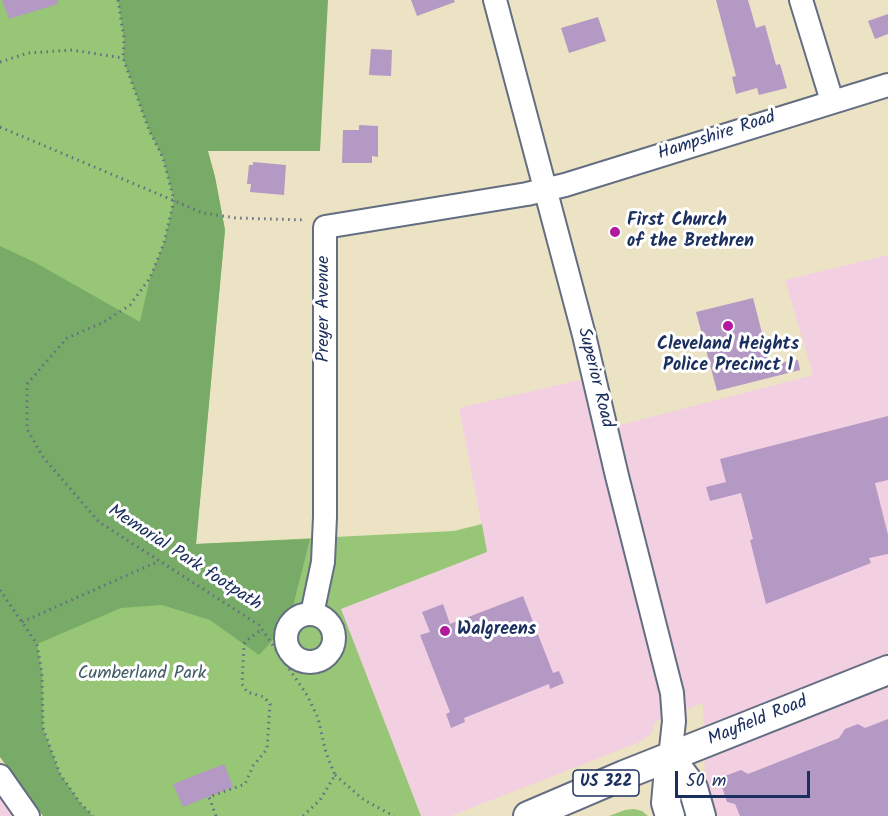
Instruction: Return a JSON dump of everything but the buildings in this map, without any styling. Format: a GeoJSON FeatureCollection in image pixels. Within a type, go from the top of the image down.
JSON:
{"type":"FeatureCollection","features":[{"type":"Feature","properties":{"kind":"main road","name":"Mayfield Road"},"geometry":{"type":"LineString","coordinates":[[528,816],[624,775],[888,670]]}},
{"type":"Feature","properties":{"kind":"main road","name":"Superior Road"},"geometry":{"type":"LineString","coordinates":[[670,758],[666,803],[670,816]]}},
{"type":"Feature","properties":{"kind":"main road"},"geometry":{"type":"LineString","coordinates":[[670,758],[693,788],[701,816]]}},
{"type":"Feature","properties":{"kind":"street","name":"Superior Road"},"geometry":{"type":"LineString","coordinates":[[495,0],[547,189],[672,693],[674,721],[670,758]]}},
{"type":"Feature","properties":{"kind":"street"},"geometry":{"type":"LineString","coordinates":[[801,0],[832,101]]}},
{"type":"Feature","properties":{"kind":"street","name":"Hampshire Road"},"geometry":{"type":"LineString","coordinates":[[547,189],[888,85]]}},
{"type":"Feature","properties":{"kind":"street","name":"Preyer Avenue"},"geometry":{"type":"LineString","coordinates":[[312,614],[323,562],[325,227],[547,189]]}},
{"type":"Feature","properties":{"kind":"street"},"geometry":{"type":"LineString","coordinates":[[0,776],[28,816]]}},
{"type":"Feature","properties":{"kind":"path"},"geometry":{"type":"LineString","coordinates":[[118,0],[123,58],[149,130],[163,158],[174,200]]}},
{"type":"Feature","properties":{"kind":"path"},"geometry":{"type":"LineString","coordinates":[[0,62],[28,53],[72,50],[123,58]]}},
{"type":"Feature","properties":{"kind":"path"},"geometry":{"type":"LineString","coordinates":[[0,127],[202,213],[236,218],[311,220]]}},
{"type":"Feature","properties":{"kind":"path","name":"Memorial Park footpath"},"geometry":{"type":"LineString","coordinates":[[174,200],[164,243],[150,278],[130,305],[104,322],[67,338],[27,384],[27,429],[43,457],[99,522],[259,625],[307,695],[318,718],[326,753],[335,775]]}},
{"type":"Feature","properties":{"kind":"path"},"geometry":{"type":"LineString","coordinates":[[22,622],[159,561]]}},
{"type":"Feature","properties":{"kind":"path"},"geometry":{"type":"LineString","coordinates":[[0,590],[37,644],[42,674],[43,728],[60,774],[81,804],[93,816]]}},
{"type":"Feature","properties":{"kind":"path"},"geometry":{"type":"LineString","coordinates":[[216,816],[209,797],[245,784],[253,766],[267,749],[270,704],[264,697],[247,692],[242,684],[244,644],[262,629]]}},
{"type":"Feature","properties":{"kind":"path"},"geometry":{"type":"LineString","coordinates":[[303,816],[320,800],[335,775],[364,800],[394,816]]}},
{"type":"Feature","properties":{"kind":"shaded area"},"geometry":{"type":"Polygon","coordinates":[[[888,255],[888,816],[714,816],[705,785],[703,703],[655,722],[652,733],[640,742],[451,816],[421,816],[340,609],[487,552],[459,408],[584,379],[597,431],[813,375],[785,280],[888,255]]]}},
{"type":"Feature","properties":{"kind":"shaded area"},"geometry":{"type":"Polygon","coordinates":[[[0,795],[13,816],[0,816],[0,795]]]}},
{"type":"Feature","properties":{"kind":"green space","name":"Cumberland Park"},"geometry":{"type":"Polygon","coordinates":[[[0,0],[185,0],[183,64],[215,177],[225,230],[196,544],[454,531],[482,524],[487,552],[341,609],[421,816],[43,816],[0,757],[0,0]]]}},
{"type":"Feature","properties":{"kind":"green space"},"geometry":{"type":"Polygon","coordinates":[[[118,0],[328,0],[320,151],[208,151],[225,230],[196,544],[310,539],[293,606],[271,642],[259,655],[210,620],[162,605],[121,608],[37,644],[42,674],[43,729],[60,774],[81,804],[93,816],[43,816],[0,757],[0,246],[36,263],[140,322],[150,278],[164,243],[174,200],[163,158],[149,130],[123,58],[124,39],[118,0]]]}},
{"type":"Feature","properties":{"kind":"green space"},"geometry":{"type":"Polygon","coordinates":[[[634,809],[648,816],[609,816],[625,810],[634,809]]]}},
{"type":"Feature","properties":{"kind":"place","name":"First Church of the Brethren"},"geometry":{"type":"Point","coordinates":[615,232]}},
{"type":"Feature","properties":{"kind":"place","name":"Cleveland Heights Police Precinct 1"},"geometry":{"type":"Point","coordinates":[728,326]}},
{"type":"Feature","properties":{"kind":"place","name":"Walgreens"},"geometry":{"type":"Point","coordinates":[445,631]}}]}
